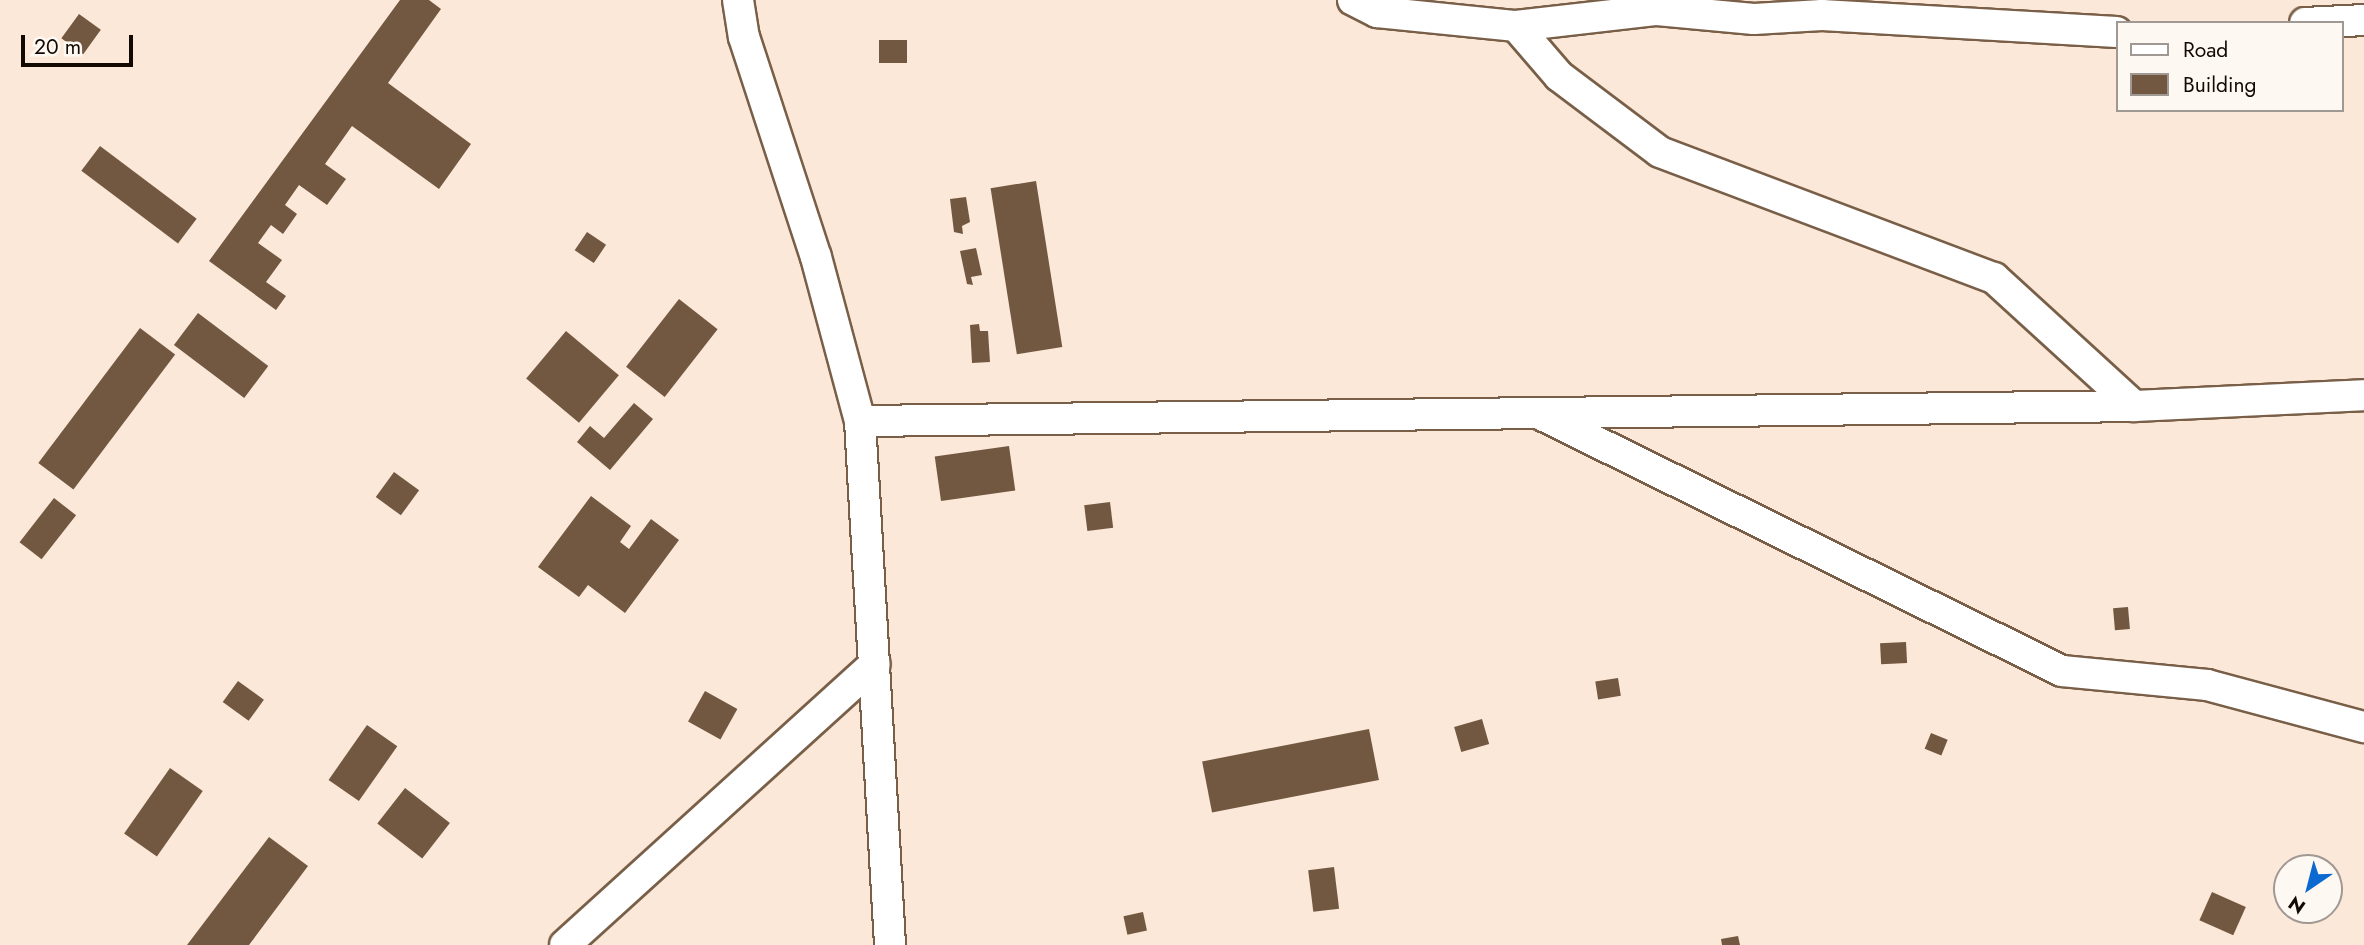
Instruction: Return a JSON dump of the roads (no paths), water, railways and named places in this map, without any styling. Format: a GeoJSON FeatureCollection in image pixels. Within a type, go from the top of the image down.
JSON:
{"type":"FeatureCollection","features":[{"type":"Feature","properties":{"kind":"street"},"geometry":{"type":"LineString","coordinates":[[738,0],[744,37],[816,257],[860,421],[890,945]]}},
{"type":"Feature","properties":{"kind":"street"},"geometry":{"type":"LineString","coordinates":[[1353,0],[1377,12],[1516,26],[1657,10],[1754,19],[1822,15],[2116,32]]}},
{"type":"Feature","properties":{"kind":"street"},"geometry":{"type":"LineString","coordinates":[[2343,21],[2364,20]]}},
{"type":"Feature","properties":{"kind":"street"},"geometry":{"type":"LineString","coordinates":[[1516,26],[1559,76],[1660,152],[1994,278],[2134,406]]}},
{"type":"Feature","properties":{"kind":"street"},"geometry":{"type":"LineString","coordinates":[[860,421],[2134,406],[2364,395]]}},
{"type":"Feature","properties":{"kind":"street"},"geometry":{"type":"LineString","coordinates":[[1538,413],[2062,671],[2207,685],[2364,727]]}},
{"type":"Feature","properties":{"kind":"street"},"geometry":{"type":"LineString","coordinates":[[565,945],[874,664]]}}]}
